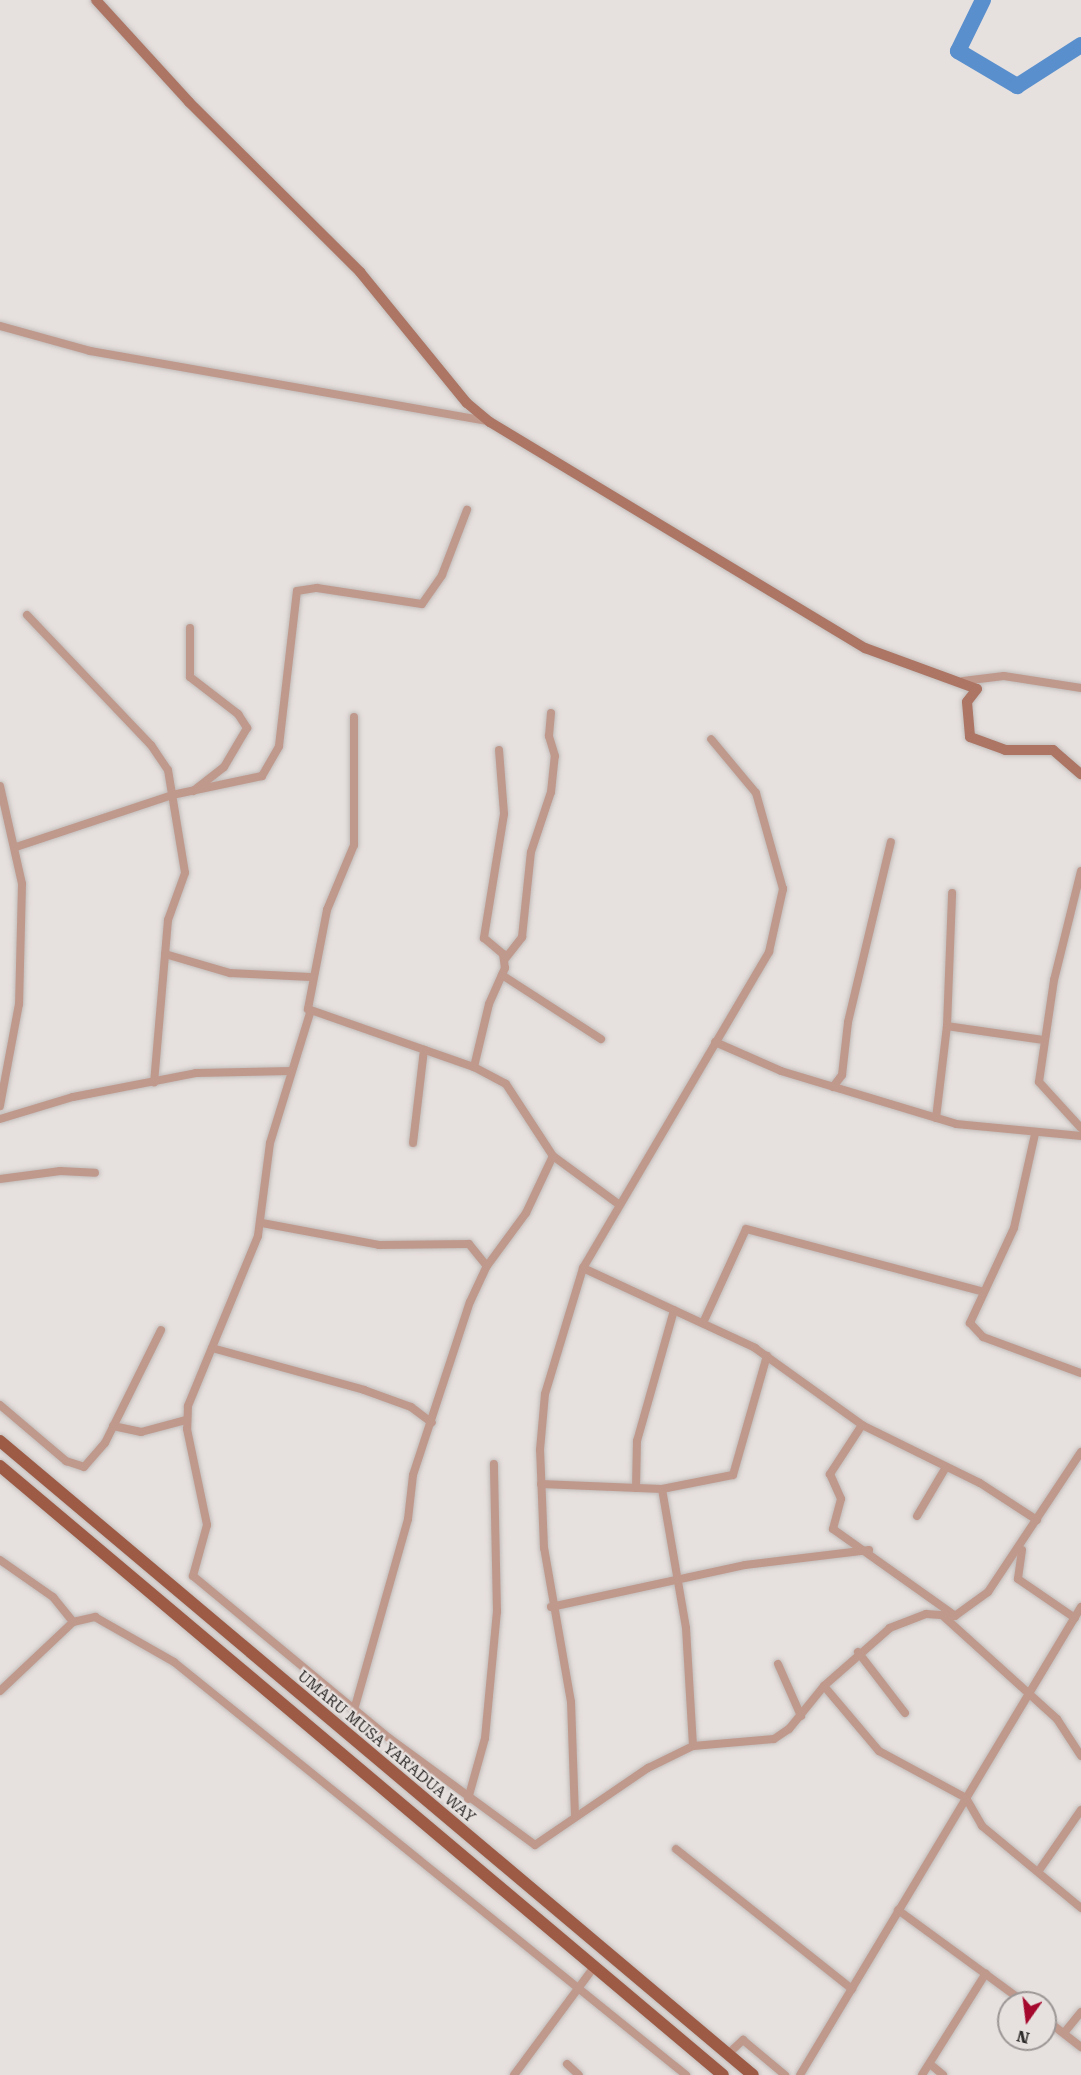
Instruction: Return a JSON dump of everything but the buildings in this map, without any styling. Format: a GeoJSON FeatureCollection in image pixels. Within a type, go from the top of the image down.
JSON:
{"type":"FeatureCollection","features":[{"type":"Feature","properties":{"kind":"main road","name":"UMARU MUSA YAR'ADUA WAY"},"geometry":{"type":"LineString","coordinates":[[0,1441],[753,2075]]}},
{"type":"Feature","properties":{"kind":"main road"},"geometry":{"type":"LineString","coordinates":[[0,1466],[723,2075]]}},
{"type":"Feature","properties":{"kind":"street"},"geometry":{"type":"LineString","coordinates":[[96,0],[189,102],[360,272],[467,403],[490,422],[864,648],[963,681],[977,689],[967,702],[970,737],[1005,750],[1053,750],[1081,774]]}},
{"type":"Feature","properties":{"kind":"street"},"geometry":{"type":"LineString","coordinates":[[0,326],[90,351],[490,422]]}},
{"type":"Feature","properties":{"kind":"street"},"geometry":{"type":"LineString","coordinates":[[16,847],[172,795],[252,781],[276,756],[297,591],[317,588],[422,604],[442,575],[467,510]]}},
{"type":"Feature","properties":{"kind":"street"},"geometry":{"type":"LineString","coordinates":[[27,615],[160,756],[172,795],[185,873],[172,898],[154,1082]]}},
{"type":"Feature","properties":{"kind":"street"},"geometry":{"type":"LineString","coordinates":[[190,628],[190,677],[238,714],[247,728],[224,767],[191,792]]}},
{"type":"Feature","properties":{"kind":"street"},"geometry":{"type":"LineString","coordinates":[[963,681],[1004,676],[1081,688]]}},
{"type":"Feature","properties":{"kind":"street"},"geometry":{"type":"LineString","coordinates":[[474,1067],[489,1004],[502,975],[505,959],[522,937],[531,852],[551,792],[555,756],[549,736],[550,712]]}},
{"type":"Feature","properties":{"kind":"street"},"geometry":{"type":"LineString","coordinates":[[354,717],[354,845],[327,910],[310,976],[310,1013],[270,1143],[262,1223],[186,1420],[206,1508],[193,1576],[354,1710],[468,1799],[535,1845],[575,1816],[693,1746],[774,1739],[801,1716],[824,1686],[858,1652],[890,1628],[940,1613],[955,1616],[988,1592],[1023,1546],[1081,1452]]}},
{"type":"Feature","properties":{"kind":"street"},"geometry":{"type":"LineString","coordinates":[[575,1816],[571,1702],[551,1607],[541,1484],[545,1394],[583,1268],[617,1203],[773,944],[783,878],[756,793],[711,739]]}},
{"type":"Feature","properties":{"kind":"street"},"geometry":{"type":"LineString","coordinates":[[499,750],[504,814],[484,938],[505,959]]}},
{"type":"Feature","properties":{"kind":"street"},"geometry":{"type":"LineString","coordinates":[[0,786],[16,847],[22,884],[19,1004],[0,1106]]}},
{"type":"Feature","properties":{"kind":"street"},"geometry":{"type":"LineString","coordinates":[[833,1087],[842,1076],[848,1022],[891,842]]}},
{"type":"Feature","properties":{"kind":"street"},"geometry":{"type":"LineString","coordinates":[[1081,871],[1043,1040],[1039,1082],[1081,1128]]}},
{"type":"Feature","properties":{"kind":"street"},"geometry":{"type":"LineString","coordinates":[[936,1118],[947,1026],[952,893]]}},
{"type":"Feature","properties":{"kind":"street"},"geometry":{"type":"LineString","coordinates":[[165,954],[219,971],[310,976]]}},
{"type":"Feature","properties":{"kind":"street"},"geometry":{"type":"LineString","coordinates":[[502,975],[601,1039]]}},
{"type":"Feature","properties":{"kind":"street"},"geometry":{"type":"LineString","coordinates":[[310,1013],[474,1067],[518,1095],[553,1156],[617,1203]]}},
{"type":"Feature","properties":{"kind":"street"},"geometry":{"type":"LineString","coordinates":[[947,1026],[1043,1040]]}},
{"type":"Feature","properties":{"kind":"street"},"geometry":{"type":"LineString","coordinates":[[715,1042],[833,1087],[936,1118],[1035,1134],[1081,1136]]}},
{"type":"Feature","properties":{"kind":"street"},"geometry":{"type":"LineString","coordinates":[[413,1143],[424,1050]]}},
{"type":"Feature","properties":{"kind":"street"},"geometry":{"type":"LineString","coordinates":[[0,1119],[154,1082],[233,1069],[291,1071]]}},
{"type":"Feature","properties":{"kind":"street"},"geometry":{"type":"LineString","coordinates":[[1035,1134],[1014,1227],[981,1291],[970,1323],[973,1332],[1081,1373]]}},
{"type":"Feature","properties":{"kind":"street"},"geometry":{"type":"LineString","coordinates":[[354,1710],[408,1519],[413,1475],[470,1302],[487,1266],[526,1214],[553,1156]]}},
{"type":"Feature","properties":{"kind":"street"},"geometry":{"type":"LineString","coordinates":[[0,1179],[60,1171],[95,1173]]}},
{"type":"Feature","properties":{"kind":"street"},"geometry":{"type":"LineString","coordinates":[[262,1223],[379,1245],[469,1244],[487,1266]]}},
{"type":"Feature","properties":{"kind":"street"},"geometry":{"type":"LineString","coordinates":[[703,1323],[746,1229],[981,1291]]}},
{"type":"Feature","properties":{"kind":"street"},"geometry":{"type":"LineString","coordinates":[[583,1268],[703,1323],[767,1356],[862,1425],[946,1467],[1037,1520]]}},
{"type":"Feature","properties":{"kind":"street"},"geometry":{"type":"LineString","coordinates":[[636,1488],[637,1441],[674,1310]]}},
{"type":"Feature","properties":{"kind":"street"},"geometry":{"type":"LineString","coordinates":[[0,1405],[77,1467],[90,1465],[113,1426],[161,1330]]}},
{"type":"Feature","properties":{"kind":"street"},"geometry":{"type":"LineString","coordinates":[[212,1348],[364,1390],[411,1407],[432,1423]]}},
{"type":"Feature","properties":{"kind":"street"},"geometry":{"type":"LineString","coordinates":[[541,1484],[662,1489],[733,1475],[767,1356]]}},
{"type":"Feature","properties":{"kind":"street"},"geometry":{"type":"LineString","coordinates":[[113,1426],[141,1432],[186,1420]]}},
{"type":"Feature","properties":{"kind":"street"},"geometry":{"type":"LineString","coordinates":[[862,1425],[830,1474],[841,1499],[832,1525],[955,1616]]}},
{"type":"Feature","properties":{"kind":"street"},"geometry":{"type":"LineString","coordinates":[[468,1799],[485,1738],[497,1612],[494,1464]]}},
{"type":"Feature","properties":{"kind":"street"},"geometry":{"type":"LineString","coordinates":[[917,1516],[946,1467]]}},
{"type":"Feature","properties":{"kind":"street"},"geometry":{"type":"LineString","coordinates":[[662,1489],[680,1580],[693,1746]]}},
{"type":"Feature","properties":{"kind":"street"},"geometry":{"type":"LineString","coordinates":[[1023,1546],[1018,1579],[1075,1618]]}},
{"type":"Feature","properties":{"kind":"street"},"geometry":{"type":"LineString","coordinates":[[551,1607],[745,1565],[869,1551]]}},
{"type":"Feature","properties":{"kind":"street"},"geometry":{"type":"LineString","coordinates":[[0,1560],[53,1597],[73,1622]]}},
{"type":"Feature","properties":{"kind":"street"},"geometry":{"type":"LineString","coordinates":[[800,2075],[966,1798],[1032,1696],[1081,1607]]}},
{"type":"Feature","properties":{"kind":"street"},"geometry":{"type":"LineString","coordinates":[[940,1613],[1057,1719],[1081,1756]]}},
{"type":"Feature","properties":{"kind":"street"},"geometry":{"type":"LineString","coordinates":[[0,1691],[73,1622],[95,1617],[174,1662],[578,1985],[686,2075]]}},
{"type":"Feature","properties":{"kind":"street"},"geometry":{"type":"LineString","coordinates":[[858,1652],[905,1713]]}},
{"type":"Feature","properties":{"kind":"street"},"geometry":{"type":"LineString","coordinates":[[778,1664],[801,1716]]}},
{"type":"Feature","properties":{"kind":"street"},"geometry":{"type":"LineString","coordinates":[[824,1686],[879,1751],[966,1798],[982,1826],[1040,1869],[1081,1908]]}},
{"type":"Feature","properties":{"kind":"street"},"geometry":{"type":"LineString","coordinates":[[1040,1869],[1081,1810]]}},
{"type":"Feature","properties":{"kind":"street"},"geometry":{"type":"LineString","coordinates":[[676,1849],[852,1989]]}},
{"type":"Feature","properties":{"kind":"street"},"geometry":{"type":"LineString","coordinates":[[898,1910],[1009,1991]]}},
{"type":"Feature","properties":{"kind":"street"},"geometry":{"type":"LineString","coordinates":[[513,2075],[578,1985],[594,1967]]}},
{"type":"Feature","properties":{"kind":"street"},"geometry":{"type":"LineString","coordinates":[[922,2075],[986,1973]]}},
{"type":"Feature","properties":{"kind":"street"},"geometry":{"type":"LineString","coordinates":[[1064,2033],[1081,2012]]}},
{"type":"Feature","properties":{"kind":"street"},"geometry":{"type":"LineString","coordinates":[[1057,2028],[1081,2048]]}},
{"type":"Feature","properties":{"kind":"street"},"geometry":{"type":"LineString","coordinates":[[728,2054],[743,2040],[785,2075]]}},
{"type":"Feature","properties":{"kind":"street"},"geometry":{"type":"LineString","coordinates":[[567,2064],[579,2075]]}},
{"type":"Feature","properties":{"kind":"street"},"geometry":{"type":"LineString","coordinates":[[930,2064],[943,2075]]}},
{"type":"Feature","properties":{"kind":"waterway"},"geometry":{"type":"LineString","coordinates":[[983,0],[958,51],[1017,86],[1081,45]]}}]}
